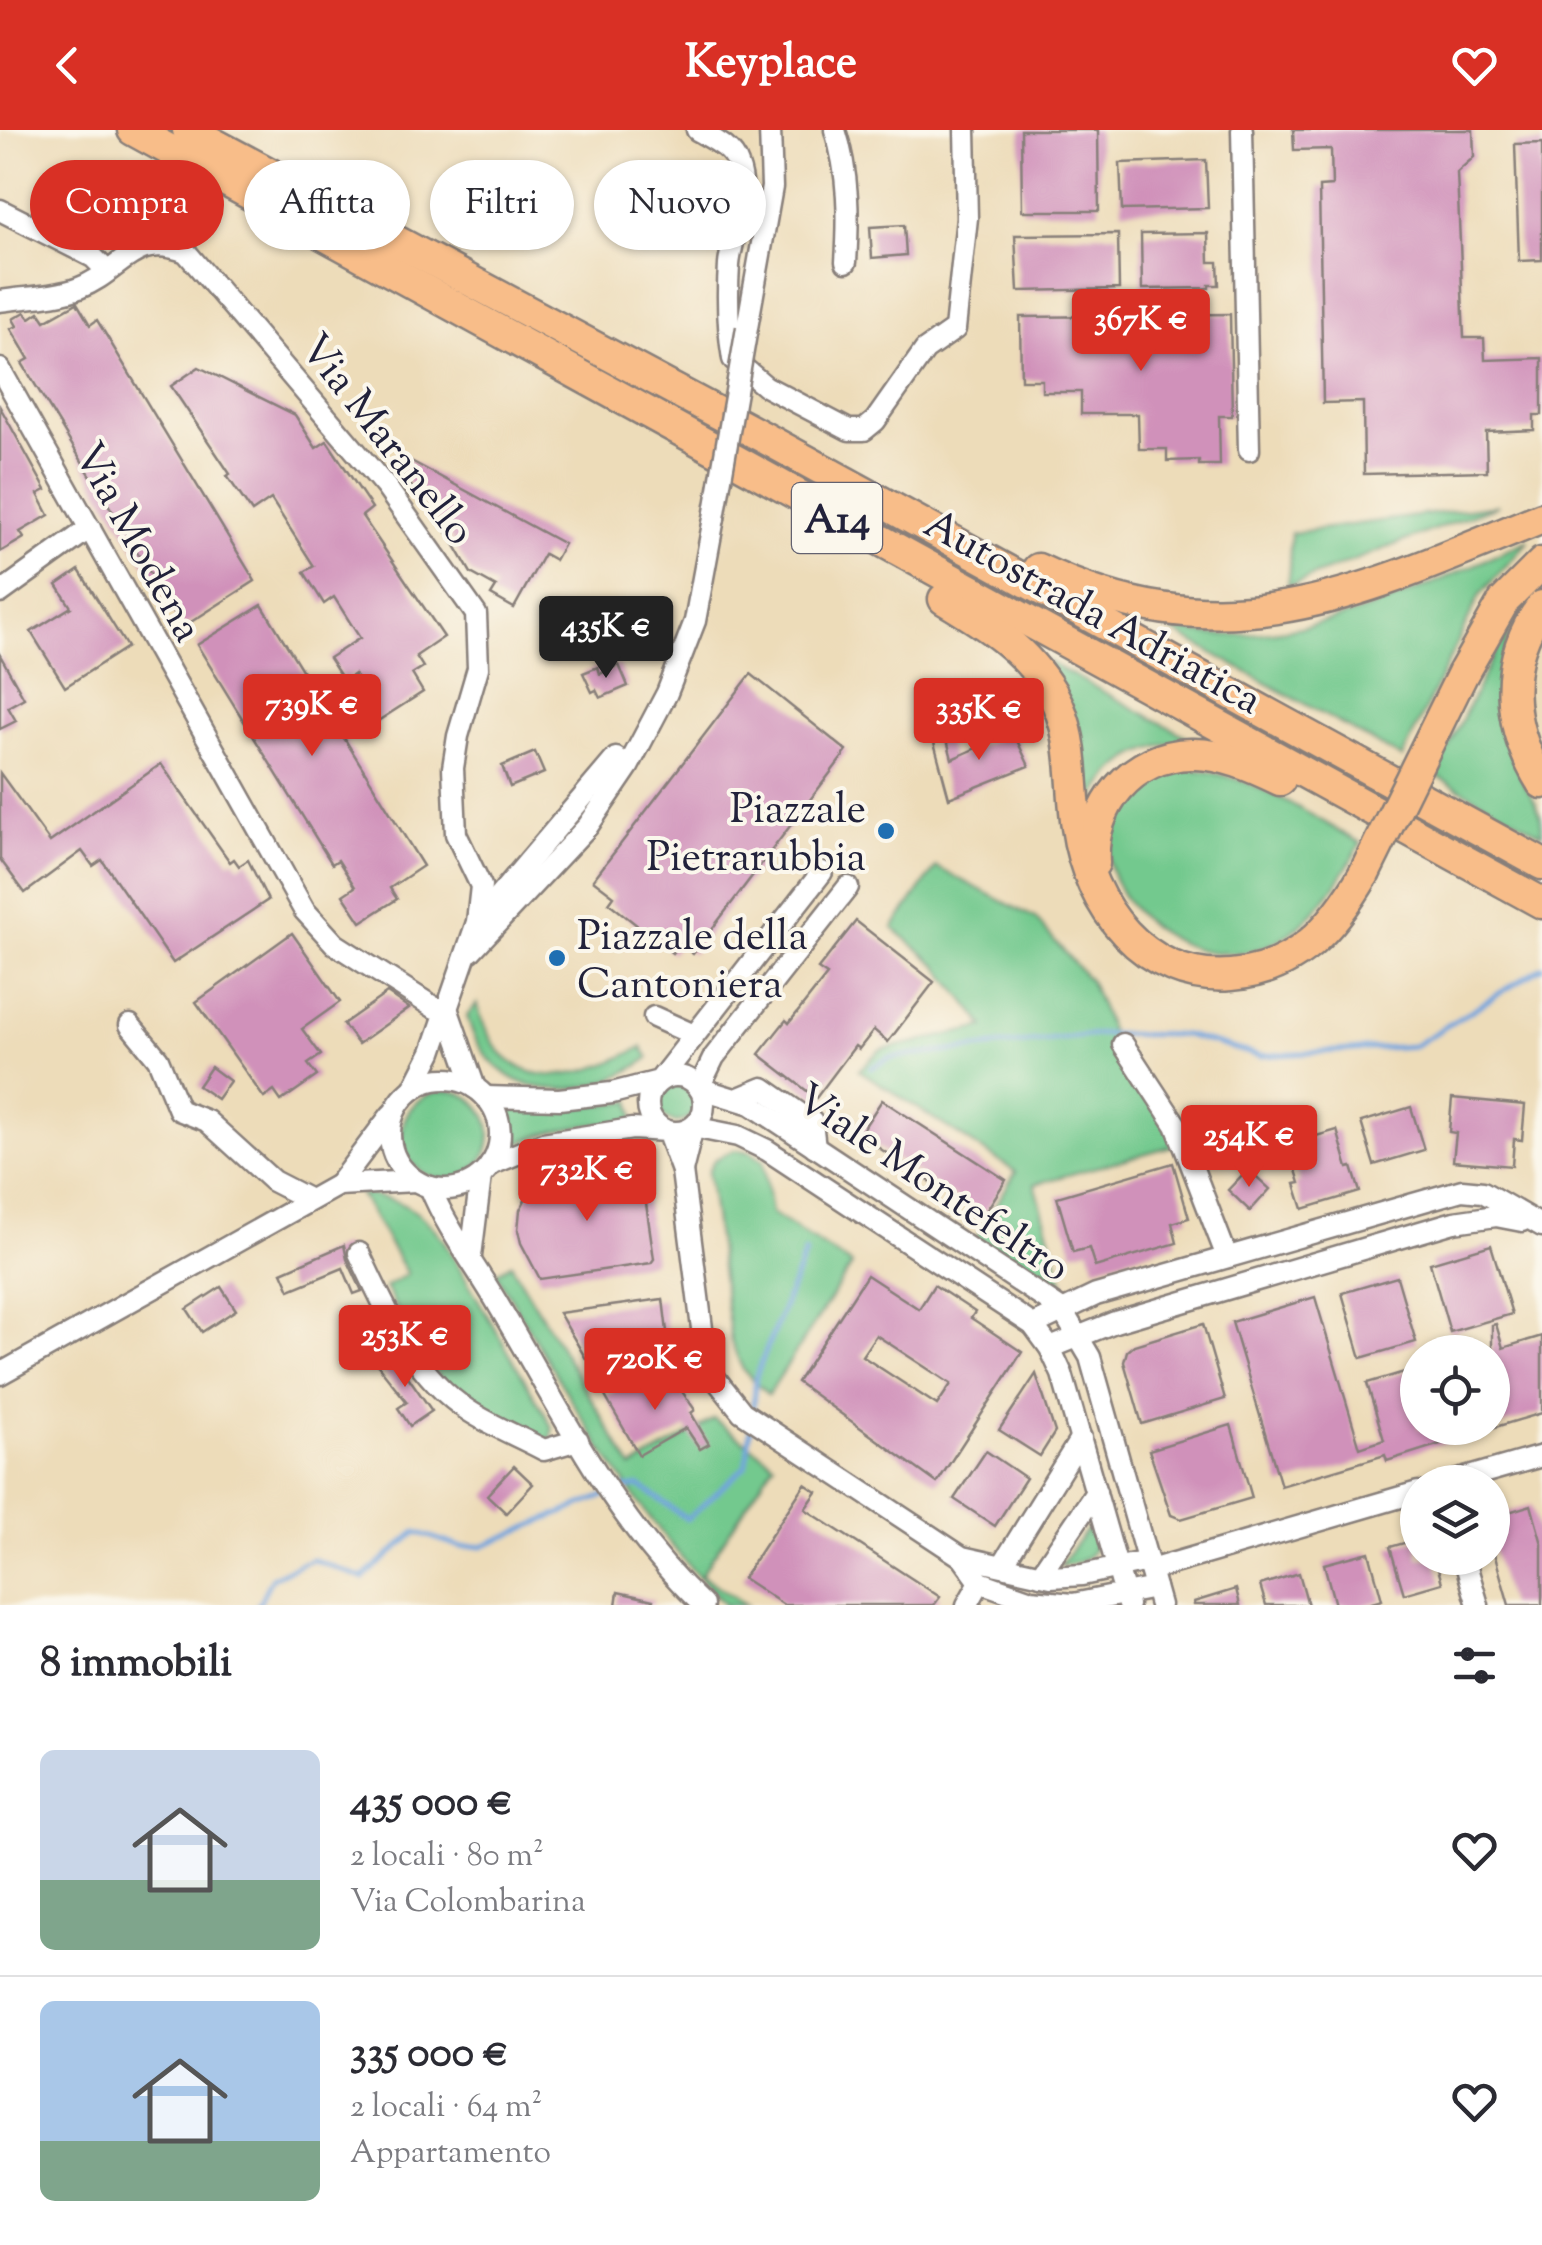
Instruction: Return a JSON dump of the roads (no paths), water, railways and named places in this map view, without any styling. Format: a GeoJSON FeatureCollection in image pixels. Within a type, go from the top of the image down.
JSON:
{"type":"FeatureCollection","features":[{"type":"Feature","properties":{"kind":"highway","name":"Autostrada Adriatica"},"geometry":{"type":"LineString","coordinates":[[133,130],[1542,904]]}},
{"type":"Feature","properties":{"kind":"highway","name":"Autostrada Adriatica"},"geometry":{"type":"LineString","coordinates":[[188,130],[763,437],[1542,864]]}},
{"type":"Feature","properties":{"kind":"highway"},"geometry":{"type":"LineString","coordinates":[[763,437],[1051,574],[1123,600],[1194,614],[1240,614],[1308,605],[1374,586],[1542,518]]}},
{"type":"Feature","properties":{"kind":"highway"},"geometry":{"type":"LineString","coordinates":[[744,468],[1000,634],[1039,673],[1064,719],[1074,772],[1082,857],[1114,922],[1140,948],[1186,972],[1217,976],[1250,974],[1280,964],[1310,946],[1332,924],[1364,874],[1504,601],[1542,563]]}},
{"type":"Feature","properties":{"kind":"highway"},"geometry":{"type":"LineString","coordinates":[[1542,606],[1527,626],[1512,678],[1519,735],[1542,783]]}},
{"type":"Feature","properties":{"kind":"highway"},"geometry":{"type":"LineString","coordinates":[[1097,891],[1095,836],[1106,804],[1130,775],[1148,763],[1192,753],[1260,770],[1542,904]]}},
{"type":"Feature","properties":{"kind":"street"},"geometry":{"type":"LineString","coordinates":[[697,130],[730,152],[742,181],[740,222],[729,266],[734,359],[765,386],[849,430],[864,430],[875,421],[931,346],[955,329],[967,218],[965,130]]}},
{"type":"Feature","properties":{"kind":"street"},"geometry":{"type":"LineString","coordinates":[[835,130],[845,168],[848,204],[846,262]]}},
{"type":"Feature","properties":{"kind":"street"},"geometry":{"type":"LineString","coordinates":[[1242,130],[1249,450]]}},
{"type":"Feature","properties":{"kind":"street"},"geometry":{"type":"LineString","coordinates":[[468,955],[588,826],[628,767],[696,622],[772,187],[769,133]]}},
{"type":"Feature","properties":{"kind":"street"},"geometry":{"type":"LineString","coordinates":[[0,210],[93,257],[107,271]]}},
{"type":"Feature","properties":{"kind":"street","name":"Via Maranello"},"geometry":{"type":"LineString","coordinates":[[0,301],[79,288],[148,246],[165,244],[186,252],[386,487],[476,614],[478,668],[453,768],[456,834],[481,886],[477,922]]}},
{"type":"Feature","properties":{"kind":"street","name":"Via Modena"},"geometry":{"type":"LineString","coordinates":[[0,369],[304,910],[335,944],[435,1008],[447,1008]]}},
{"type":"Feature","properties":{"kind":"street"},"geometry":{"type":"LineString","coordinates":[[0,593],[90,528]]}},
{"type":"Feature","properties":{"kind":"street"},"geometry":{"type":"LineString","coordinates":[[616,758],[477,922],[432,1052],[392,1118],[390,1136],[402,1169],[423,1184],[443,1220],[471,1256],[611,1493],[634,1526],[703,1605]]}},
{"type":"Feature","properties":{"kind":"street"},"geometry":{"type":"LineString","coordinates":[[822,872],[649,1096],[649,1113],[667,1131],[682,1171],[711,1373],[742,1412],[962,1557],[980,1582],[1032,1600],[1073,1604],[1126,1601],[1154,1581],[1400,1498]]}},
{"type":"Feature","properties":{"kind":"street"},"geometry":{"type":"LineString","coordinates":[[699,1088],[714,1056],[848,886]]}},
{"type":"Feature","properties":{"kind":"street"},"geometry":{"type":"LineString","coordinates":[[447,1008],[480,1093],[496,1113],[500,1131],[498,1149],[485,1171],[471,1256]]}},
{"type":"Feature","properties":{"kind":"street"},"geometry":{"type":"LineString","coordinates":[[654,1017],[694,1035]]}},
{"type":"Feature","properties":{"kind":"street"},"geometry":{"type":"LineString","coordinates":[[130,1025],[158,1060],[179,1110],[207,1121],[273,1182],[310,1200]]}},
{"type":"Feature","properties":{"kind":"street"},"geometry":{"type":"LineString","coordinates":[[1123,1044],[1176,1125],[1227,1257]]}},
{"type":"Feature","properties":{"kind":"street"},"geometry":{"type":"LineString","coordinates":[[0,1374],[338,1185],[407,1096],[444,1079],[480,1093],[559,1099],[612,1093],[667,1077],[685,1077],[699,1088],[704,1104],[692,1127],[676,1132],[632,1129],[542,1142],[466,1185],[448,1189],[423,1184],[338,1185]]}},
{"type":"Feature","properties":{"kind":"street","name":"Viale Montefeltro"},"geometry":{"type":"LineString","coordinates":[[699,1088],[737,1098],[1062,1310],[1090,1358],[1154,1581]]}},
{"type":"Feature","properties":{"kind":"street"},"geometry":{"type":"LineString","coordinates":[[724,1133],[717,1118],[718,1109],[722,1101],[737,1098]]}},
{"type":"Feature","properties":{"kind":"street"},"geometry":{"type":"LineString","coordinates":[[682,1171],[692,1127]]}},
{"type":"Feature","properties":{"kind":"street","name":"Viale Montefeltro"},"geometry":{"type":"LineString","coordinates":[[692,1127],[738,1136],[1032,1325],[1050,1348],[1062,1374],[1126,1601]]}},
{"type":"Feature","properties":{"kind":"street"},"geometry":{"type":"LineString","coordinates":[[1032,1325],[1096,1296],[1462,1190],[1482,1192],[1538,1228]]}},
{"type":"Feature","properties":{"kind":"street"},"geometry":{"type":"LineString","coordinates":[[1050,1348],[1134,1316],[1454,1222],[1496,1216],[1538,1228]]}},
{"type":"Feature","properties":{"kind":"street"},"geometry":{"type":"LineString","coordinates":[[359,1254],[386,1310],[440,1387],[468,1410],[544,1450],[578,1440]]}},
{"type":"Feature","properties":{"kind":"street"},"geometry":{"type":"LineString","coordinates":[[1003,1564],[1081,1438]]}},
{"type":"Feature","properties":{"kind":"street"},"geometry":{"type":"LineString","coordinates":[[1510,1465],[1542,1456]]}},
{"type":"Feature","properties":{"kind":"street"},"geometry":{"type":"LineString","coordinates":[[1040,1574],[1096,1492]]}},
{"type":"Feature","properties":{"kind":"street"},"geometry":{"type":"LineString","coordinates":[[962,1557],[1040,1574],[1082,1575],[1117,1569],[1154,1581]]}},
{"type":"Feature","properties":{"kind":"street"},"geometry":{"type":"LineString","coordinates":[[1469,1575],[1478,1605]]}},
{"type":"Feature","properties":{"kind":"street"},"geometry":{"type":"LineString","coordinates":[[966,1605],[980,1582]]}},
{"type":"Feature","properties":{"kind":"waterway"},"geometry":{"type":"LineString","coordinates":[[871,1068],[889,1058],[1104,1034],[1185,1035],[1260,1056],[1414,1046],[1542,967]]}},
{"type":"Feature","properties":{"kind":"waterway"},"geometry":{"type":"LineString","coordinates":[[752,1413],[756,1376],[805,1253]]}},
{"type":"Feature","properties":{"kind":"waterway"},"geometry":{"type":"LineString","coordinates":[[616,1490],[640,1486],[687,1519],[746,1466],[751,1424]]}},
{"type":"Feature","properties":{"kind":"waterway"},"geometry":{"type":"LineString","coordinates":[[258,1605],[272,1577],[312,1559],[363,1578],[416,1532],[461,1547],[482,1546],[606,1495]]}},
{"type":"Feature","properties":{"kind":"place","name":"Piazzale Pietrarubbia"},"geometry":{"type":"Point","coordinates":[886,831]}},
{"type":"Feature","properties":{"kind":"place","name":"Piazzale della Cantoniera"},"geometry":{"type":"Point","coordinates":[557,958]}}]}
